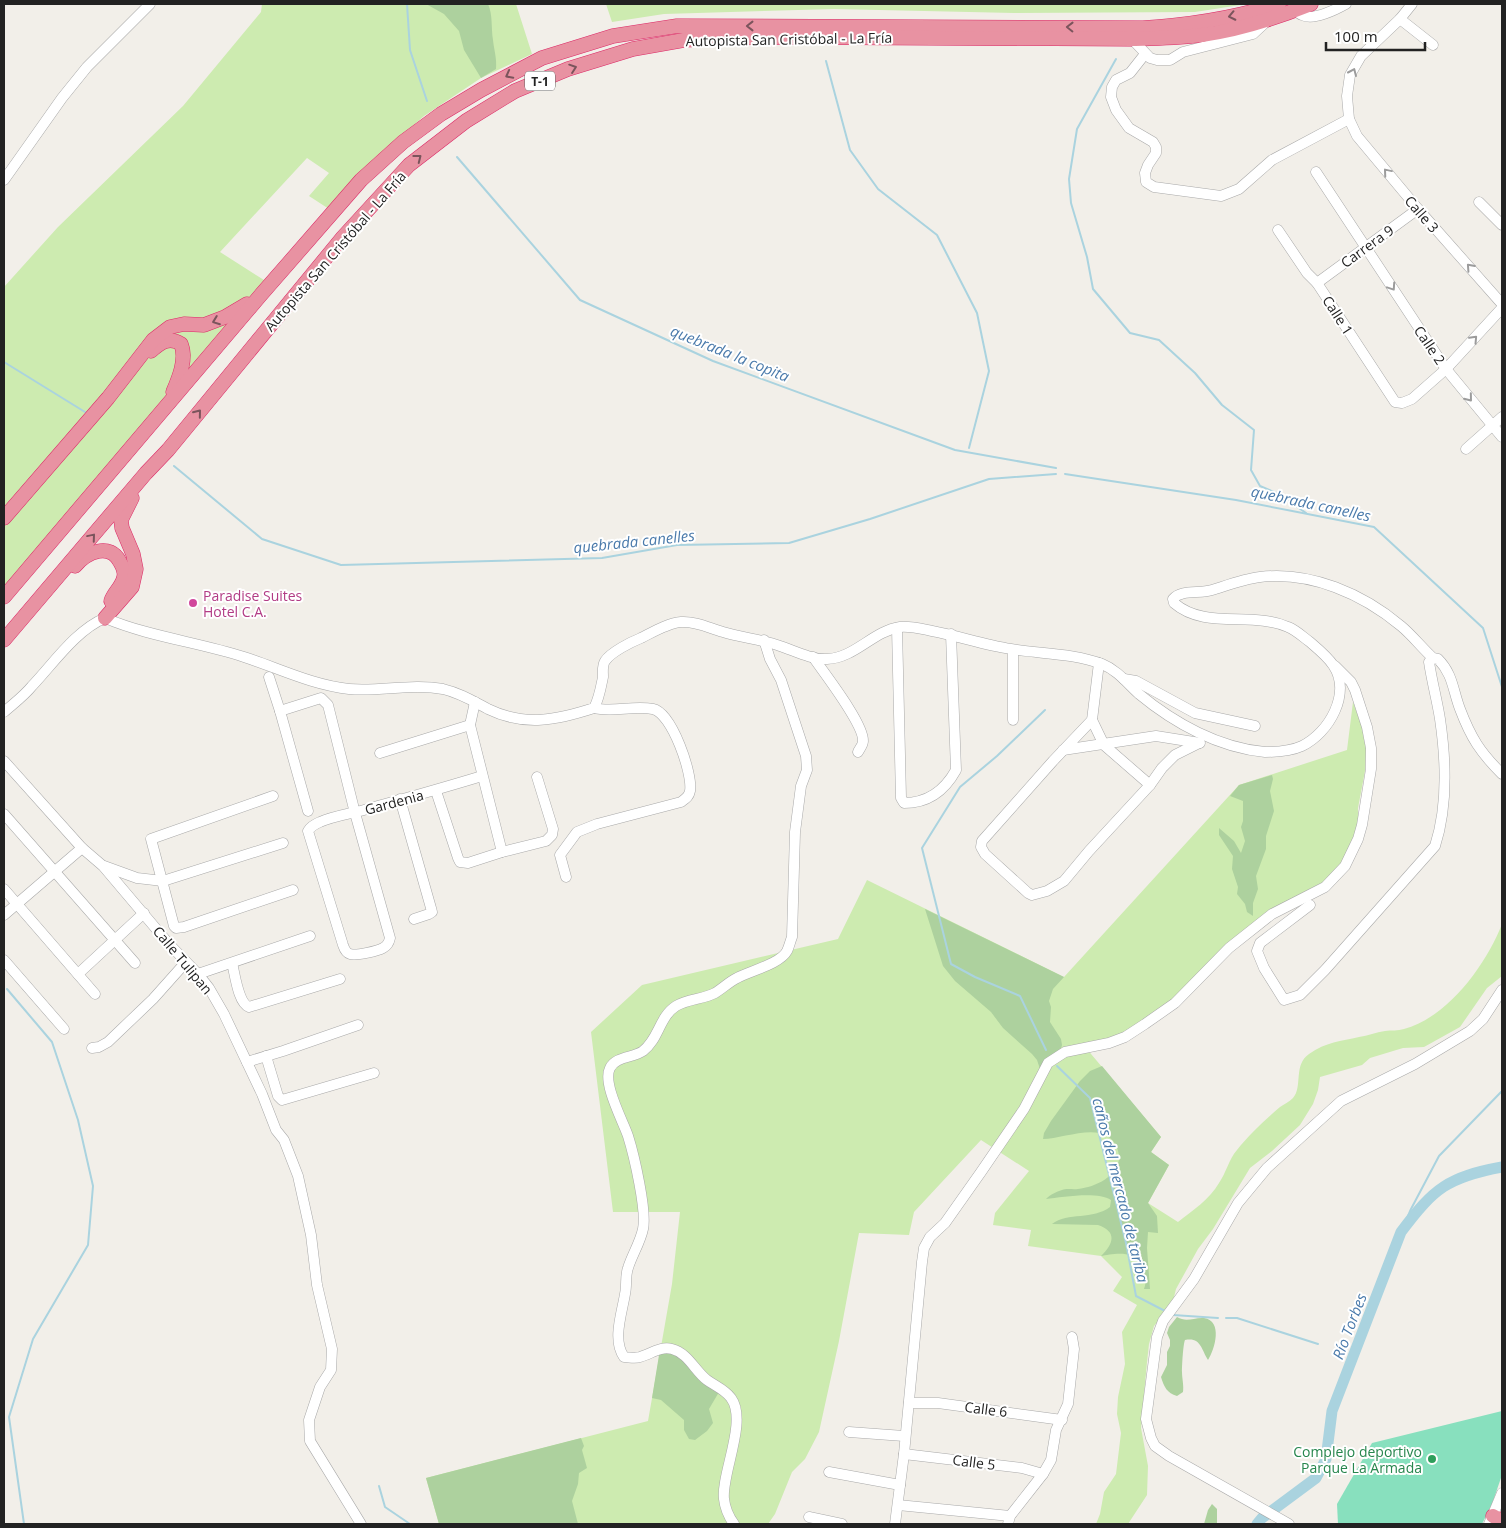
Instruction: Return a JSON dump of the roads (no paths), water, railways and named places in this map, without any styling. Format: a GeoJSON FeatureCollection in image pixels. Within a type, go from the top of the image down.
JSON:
{"type":"FeatureCollection","features":[{"type":"Feature","properties":{"kind":"highway","name":"Autopista San Cristóbal - La Fría"},"geometry":{"type":"LineString","coordinates":[[4,597],[168,403],[361,180],[403,142],[441,114],[481,90],[542,58],[613,36],[677,26],[1144,28],[1208,21],[1279,4]]}},
{"type":"Feature","properties":{"kind":"highway","name":"Autopista San Cristóbal - La Fría"},"geometry":{"type":"LineString","coordinates":[[4,640],[146,473],[168,450],[343,237],[409,165],[466,121],[515,91],[568,69],[633,49],[684,40],[767,37],[1132,39],[1202,34],[1234,29],[1270,19],[1311,4]]}},
{"type":"Feature","properties":{"kind":"highway"},"geometry":{"type":"LineString","coordinates":[[4,518],[139,361],[153,340],[170,327],[184,324],[204,325],[215,322],[258,298]]}},
{"type":"Feature","properties":{"kind":"highway"},"geometry":{"type":"LineString","coordinates":[[139,361],[165,341],[173,340],[181,344],[183,354],[180,371],[168,403]]}},
{"type":"Feature","properties":{"kind":"highway"},"geometry":{"type":"LineString","coordinates":[[108,615],[132,587],[136,569],[133,554],[122,528],[121,520],[146,473]]}},
{"type":"Feature","properties":{"kind":"highway"},"geometry":{"type":"LineString","coordinates":[[42,596],[61,583],[82,559],[94,552],[106,550],[118,557],[124,571],[122,582],[112,598],[108,615]]}},
{"type":"Feature","properties":{"kind":"street"},"geometry":{"type":"LineString","coordinates":[[4,180],[62,98],[88,66],[150,4]]}},
{"type":"Feature","properties":{"kind":"street"},"geometry":{"type":"LineString","coordinates":[[1295,10],[1302,16],[1308,17],[1333,11],[1346,4]]}},
{"type":"Feature","properties":{"kind":"street"},"geometry":{"type":"LineString","coordinates":[[1145,54],[1130,72],[1116,80],[1112,87],[1111,97],[1116,110],[1129,128],[1152,142],[1156,147],[1156,153],[1145,173],[1146,182],[1154,188],[1221,196],[1239,189],[1272,160],[1349,120],[1347,96],[1350,75],[1361,56],[1400,19],[1412,4]]}},
{"type":"Feature","properties":{"kind":"street"},"geometry":{"type":"LineString","coordinates":[[1132,39],[1145,54],[1157,60],[1170,60],[1183,52],[1253,34],[1270,19]]}},
{"type":"Feature","properties":{"kind":"street"},"geometry":{"type":"LineString","coordinates":[[1400,19],[1433,45]]}},
{"type":"Feature","properties":{"kind":"street","name":"Calle 3"},"geometry":{"type":"LineString","coordinates":[[1349,120],[1356,136],[1502,304]]}},
{"type":"Feature","properties":{"kind":"street","name":"Calle 2"},"geometry":{"type":"LineString","coordinates":[[1316,172],[1446,369],[1502,437]]}},
{"type":"Feature","properties":{"kind":"street"},"geometry":{"type":"LineString","coordinates":[[1479,202],[1502,225]]}},
{"type":"Feature","properties":{"kind":"street","name":"Carrera 9"},"geometry":{"type":"LineString","coordinates":[[1317,283],[1418,209]]}},
{"type":"Feature","properties":{"kind":"street","name":"Calle 1"},"geometry":{"type":"LineString","coordinates":[[1278,230],[1302,267],[1317,283],[1395,402],[1402,403],[1412,399],[1446,369]]}},
{"type":"Feature","properties":{"kind":"street"},"geometry":{"type":"LineString","coordinates":[[1446,369],[1502,308]]}},
{"type":"Feature","properties":{"kind":"street"},"geometry":{"type":"LineString","coordinates":[[1466,449],[1502,417]]}},
{"type":"Feature","properties":{"kind":"street"},"geometry":{"type":"LineString","coordinates":[[895,1524],[904,1454],[904,1436],[909,1403],[922,1262],[924,1248],[930,1237],[945,1222],[982,1172],[1024,1109],[1048,1063],[1065,1052],[1109,1043],[1125,1037],[1146,1024],[1175,1003],[1229,948],[1272,914],[1325,887],[1345,866],[1358,839],[1371,769],[1371,748],[1367,726],[1355,690],[1342,672],[1315,646],[1291,627],[1275,622],[1196,616],[1181,610],[1174,603],[1173,599],[1177,594],[1182,592],[1206,592],[1261,577],[1293,577],[1317,581],[1335,587],[1375,607],[1402,627],[1432,658],[1438,659],[1442,664],[1450,676],[1459,707],[1473,738],[1484,756],[1502,774]]}},
{"type":"Feature","properties":{"kind":"street"},"geometry":{"type":"LineString","coordinates":[[4,712],[30,688],[80,634],[108,615],[135,630],[242,656],[332,686],[368,690],[416,687],[441,688],[458,693],[501,715],[517,720],[569,716],[594,708],[604,711],[654,709],[663,715],[674,732],[689,776],[690,790],[686,799],[597,824],[577,832],[560,855],[566,877]]}},
{"type":"Feature","properties":{"kind":"street"},"geometry":{"type":"LineString","coordinates":[[594,708],[600,690],[603,666],[606,659],[627,644],[671,624],[682,622],[703,625],[723,632],[764,640],[826,660],[854,651],[880,633],[897,628],[920,628],[1013,650],[1070,656],[1099,663],[1113,669],[1158,708],[1184,725],[1216,740],[1238,748],[1266,752],[1288,751],[1304,745],[1328,724],[1333,716],[1339,699],[1340,688],[1334,665]]}},
{"type":"Feature","properties":{"kind":"street"},"geometry":{"type":"LineString","coordinates":[[897,628],[901,798],[904,803],[912,803],[933,796],[949,783],[956,770],[951,634]]}},
{"type":"Feature","properties":{"kind":"street"},"geometry":{"type":"LineString","coordinates":[[734,1524],[724,1499],[725,1483],[735,1438],[735,1407],[731,1398],[719,1386],[706,1380],[682,1354],[673,1350],[660,1349],[638,1358],[624,1357],[620,1350],[619,1332],[626,1293],[627,1271],[644,1228],[643,1208],[634,1156],[612,1096],[609,1069],[615,1062],[642,1051],[654,1040],[663,1018],[678,1004],[715,993],[727,983],[740,976],[770,964],[786,953],[792,937],[795,832],[801,786],[807,770],[806,756],[781,680],[770,658],[764,640]]}},
{"type":"Feature","properties":{"kind":"street"},"geometry":{"type":"LineString","coordinates":[[1013,650],[1013,720]]}},
{"type":"Feature","properties":{"kind":"street"},"geometry":{"type":"LineString","coordinates":[[813,657],[857,723],[864,743],[858,752]]}},
{"type":"Feature","properties":{"kind":"street"},"geometry":{"type":"LineString","coordinates":[[1310,905],[1260,943],[1257,951],[1264,968],[1284,1000],[1300,995],[1319,976],[1435,846],[1439,833],[1444,797],[1442,738],[1429,662],[1432,658]]}},
{"type":"Feature","properties":{"kind":"street"},"geometry":{"type":"LineString","coordinates":[[1099,663],[1092,720],[1104,745],[1150,785]]}},
{"type":"Feature","properties":{"kind":"street"},"geometry":{"type":"LineString","coordinates":[[269,677],[308,811]]}},
{"type":"Feature","properties":{"kind":"street"},"geometry":{"type":"LineString","coordinates":[[1124,679],[1136,681],[1195,714],[1255,726]]}},
{"type":"Feature","properties":{"kind":"street"},"geometry":{"type":"LineString","coordinates":[[280,711],[319,698],[323,699],[328,705],[355,813]]}},
{"type":"Feature","properties":{"kind":"street"},"geometry":{"type":"LineString","coordinates":[[475,702],[470,724],[502,852]]}},
{"type":"Feature","properties":{"kind":"street"},"geometry":{"type":"LineString","coordinates":[[1092,720],[982,841],[981,847],[985,854],[1028,894],[1032,895],[1047,891],[1064,881],[1175,755],[1199,743],[1216,740]]}},
{"type":"Feature","properties":{"kind":"street"},"geometry":{"type":"LineString","coordinates":[[380,753],[470,724]]}},
{"type":"Feature","properties":{"kind":"street"},"geometry":{"type":"LineString","coordinates":[[1063,750],[1156,736],[1199,743]]}},
{"type":"Feature","properties":{"kind":"street","name":"Calle Tulipan"},"geometry":{"type":"LineString","coordinates":[[4,761],[82,848],[104,866],[209,988],[247,1062],[276,1130],[284,1140],[298,1176],[311,1235],[317,1285],[332,1349],[331,1370],[320,1387],[309,1420],[310,1441],[361,1524]]}},
{"type":"Feature","properties":{"kind":"street","name":"Gardenia"},"geometry":{"type":"LineString","coordinates":[[355,813],[390,938],[389,943],[384,948],[356,955],[346,951],[308,831],[310,827],[321,822],[482,776]]}},
{"type":"Feature","properties":{"kind":"street"},"geometry":{"type":"LineString","coordinates":[[436,790],[456,855],[460,862],[468,863],[546,841],[552,835],[553,829],[536,777]]}},
{"type":"Feature","properties":{"kind":"street"},"geometry":{"type":"LineString","coordinates":[[273,796],[151,839],[176,928],[184,927],[293,890]]}},
{"type":"Feature","properties":{"kind":"street"},"geometry":{"type":"LineString","coordinates":[[400,800],[432,912],[414,920]]}},
{"type":"Feature","properties":{"kind":"street"},"geometry":{"type":"LineString","coordinates":[[4,814],[135,963]]}},
{"type":"Feature","properties":{"kind":"street"},"geometry":{"type":"LineString","coordinates":[[104,866],[137,878],[163,881],[282,843]]}},
{"type":"Feature","properties":{"kind":"street"},"geometry":{"type":"LineString","coordinates":[[4,914],[82,848]]}},
{"type":"Feature","properties":{"kind":"street"},"geometry":{"type":"LineString","coordinates":[[4,889],[95,994]]}},
{"type":"Feature","properties":{"kind":"street"},"geometry":{"type":"LineString","coordinates":[[78,974],[144,913]]}},
{"type":"Feature","properties":{"kind":"street"},"geometry":{"type":"LineString","coordinates":[[198,974],[310,936]]}},
{"type":"Feature","properties":{"kind":"street"},"geometry":{"type":"LineString","coordinates":[[4,960],[64,1028]]}},
{"type":"Feature","properties":{"kind":"street"},"geometry":{"type":"LineString","coordinates":[[92,1048],[100,1047],[108,1042],[153,999],[186,962]]}},
{"type":"Feature","properties":{"kind":"street"},"geometry":{"type":"LineString","coordinates":[[232,963],[241,1000],[247,1006],[340,979]]}},
{"type":"Feature","properties":{"kind":"street"},"geometry":{"type":"LineString","coordinates":[[1289,1524],[1169,1456],[1155,1446],[1146,1420],[1158,1337],[1164,1321],[1194,1279],[1238,1203],[1267,1168],[1311,1126],[1341,1101],[1415,1064],[1470,1031],[1483,1019],[1502,990]]}},
{"type":"Feature","properties":{"kind":"street"},"geometry":{"type":"LineString","coordinates":[[247,1062],[358,1025]]}},
{"type":"Feature","properties":{"kind":"street"},"geometry":{"type":"LineString","coordinates":[[266,1056],[278,1096],[282,1100],[374,1073]]}},
{"type":"Feature","properties":{"kind":"street"},"geometry":{"type":"LineString","coordinates":[[898,1505],[1009,1520],[1043,1474],[1050,1460],[1056,1430],[1068,1404],[1074,1349],[1072,1337]]}},
{"type":"Feature","properties":{"kind":"street","name":"Calle 6"},"geometry":{"type":"LineString","coordinates":[[909,1403],[938,1403],[1062,1420]]}},
{"type":"Feature","properties":{"kind":"street"},"geometry":{"type":"LineString","coordinates":[[849,1432],[904,1436]]}},
{"type":"Feature","properties":{"kind":"street","name":"Calle 5"},"geometry":{"type":"LineString","coordinates":[[904,1454],[1022,1468],[1043,1474]]}},
{"type":"Feature","properties":{"kind":"street"},"geometry":{"type":"LineString","coordinates":[[829,1472],[900,1485]]}},
{"type":"Feature","properties":{"kind":"street"},"geometry":{"type":"LineString","coordinates":[[1495,1520],[1502,1493]]}},
{"type":"Feature","properties":{"kind":"street"},"geometry":{"type":"LineString","coordinates":[[809,1517],[842,1524]]}},
{"type":"Feature","properties":{"kind":"waterway","name":"quebrada la copita"},"geometry":{"type":"LineString","coordinates":[[407,4],[410,50],[427,101]]}},
{"type":"Feature","properties":{"kind":"waterway"},"geometry":{"type":"LineString","coordinates":[[1116,59],[1077,129],[1069,179],[1071,203],[1087,257],[1093,289],[1130,333],[1159,340],[1195,373],[1222,405],[1254,430],[1251,470],[1260,486],[1279,494],[1306,513]]}},
{"type":"Feature","properties":{"kind":"waterway"},"geometry":{"type":"LineString","coordinates":[[826,61],[850,150],[878,189],[937,235],[977,313],[989,371],[969,448]]}},
{"type":"Feature","properties":{"kind":"waterway","name":"quebrada la copita"},"geometry":{"type":"LineString","coordinates":[[457,157],[580,300],[713,361],[955,450],[1056,468]]}},
{"type":"Feature","properties":{"kind":"waterway","name":"quebrada canelles"},"geometry":{"type":"LineString","coordinates":[[4,362],[85,412]]}},
{"type":"Feature","properties":{"kind":"waterway","name":"quebrada canelles"},"geometry":{"type":"LineString","coordinates":[[174,466],[262,539],[341,565],[602,558],[677,545],[789,543],[870,519],[989,479],[1056,474]]}},
{"type":"Feature","properties":{"kind":"waterway","name":"quebrada canelles"},"geometry":{"type":"LineString","coordinates":[[1065,474],[1236,500],[1374,527],[1483,628],[1502,687]]}},
{"type":"Feature","properties":{"kind":"waterway","name":"caños del mercado de tariba"},"geometry":{"type":"LineString","coordinates":[[1045,710],[997,756],[960,787],[922,848],[951,964],[975,977],[1020,996],[1046,1050]]}},
{"type":"Feature","properties":{"kind":"waterway"},"geometry":{"type":"LineString","coordinates":[[7,989],[52,1042],[78,1120],[93,1186],[88,1245],[33,1339],[9,1417],[24,1524]]}},
{"type":"Feature","properties":{"kind":"waterway","name":"caños del mercado de tariba"},"geometry":{"type":"LineString","coordinates":[[1057,1066],[1090,1098],[1126,1243],[1136,1296],[1165,1311]]}},
{"type":"Feature","properties":{"kind":"waterway","name":"quebrada canelles"},"geometry":{"type":"LineString","coordinates":[[1401,1232],[1439,1156],[1502,1091]]}},
{"type":"Feature","properties":{"kind":"waterway","name":"Río Torbes"},"geometry":{"type":"LineString","coordinates":[[1257,1524],[1262,1518],[1316,1478],[1326,1459],[1332,1411],[1401,1232],[1423,1205],[1444,1187],[1468,1175],[1502,1167]]}},
{"type":"Feature","properties":{"kind":"waterway","name":"caños del mercado de tariba"},"geometry":{"type":"LineString","coordinates":[[1173,1315],[1218,1318]]}},
{"type":"Feature","properties":{"kind":"waterway","name":"caños del mercado de tariba"},"geometry":{"type":"LineString","coordinates":[[1226,1318],[1237,1318],[1318,1344]]}},
{"type":"Feature","properties":{"kind":"waterway"},"geometry":{"type":"LineString","coordinates":[[379,1486],[385,1507],[410,1524]]}},
{"type":"Feature","properties":{"kind":"place","name":"Paradise Suites Hotel C.A."},"geometry":{"type":"Point","coordinates":[193,603]}},
{"type":"Feature","properties":{"kind":"place","name":"Complejo deportivo Parque La Armada"},"geometry":{"type":"Point","coordinates":[1432,1459]}}]}
